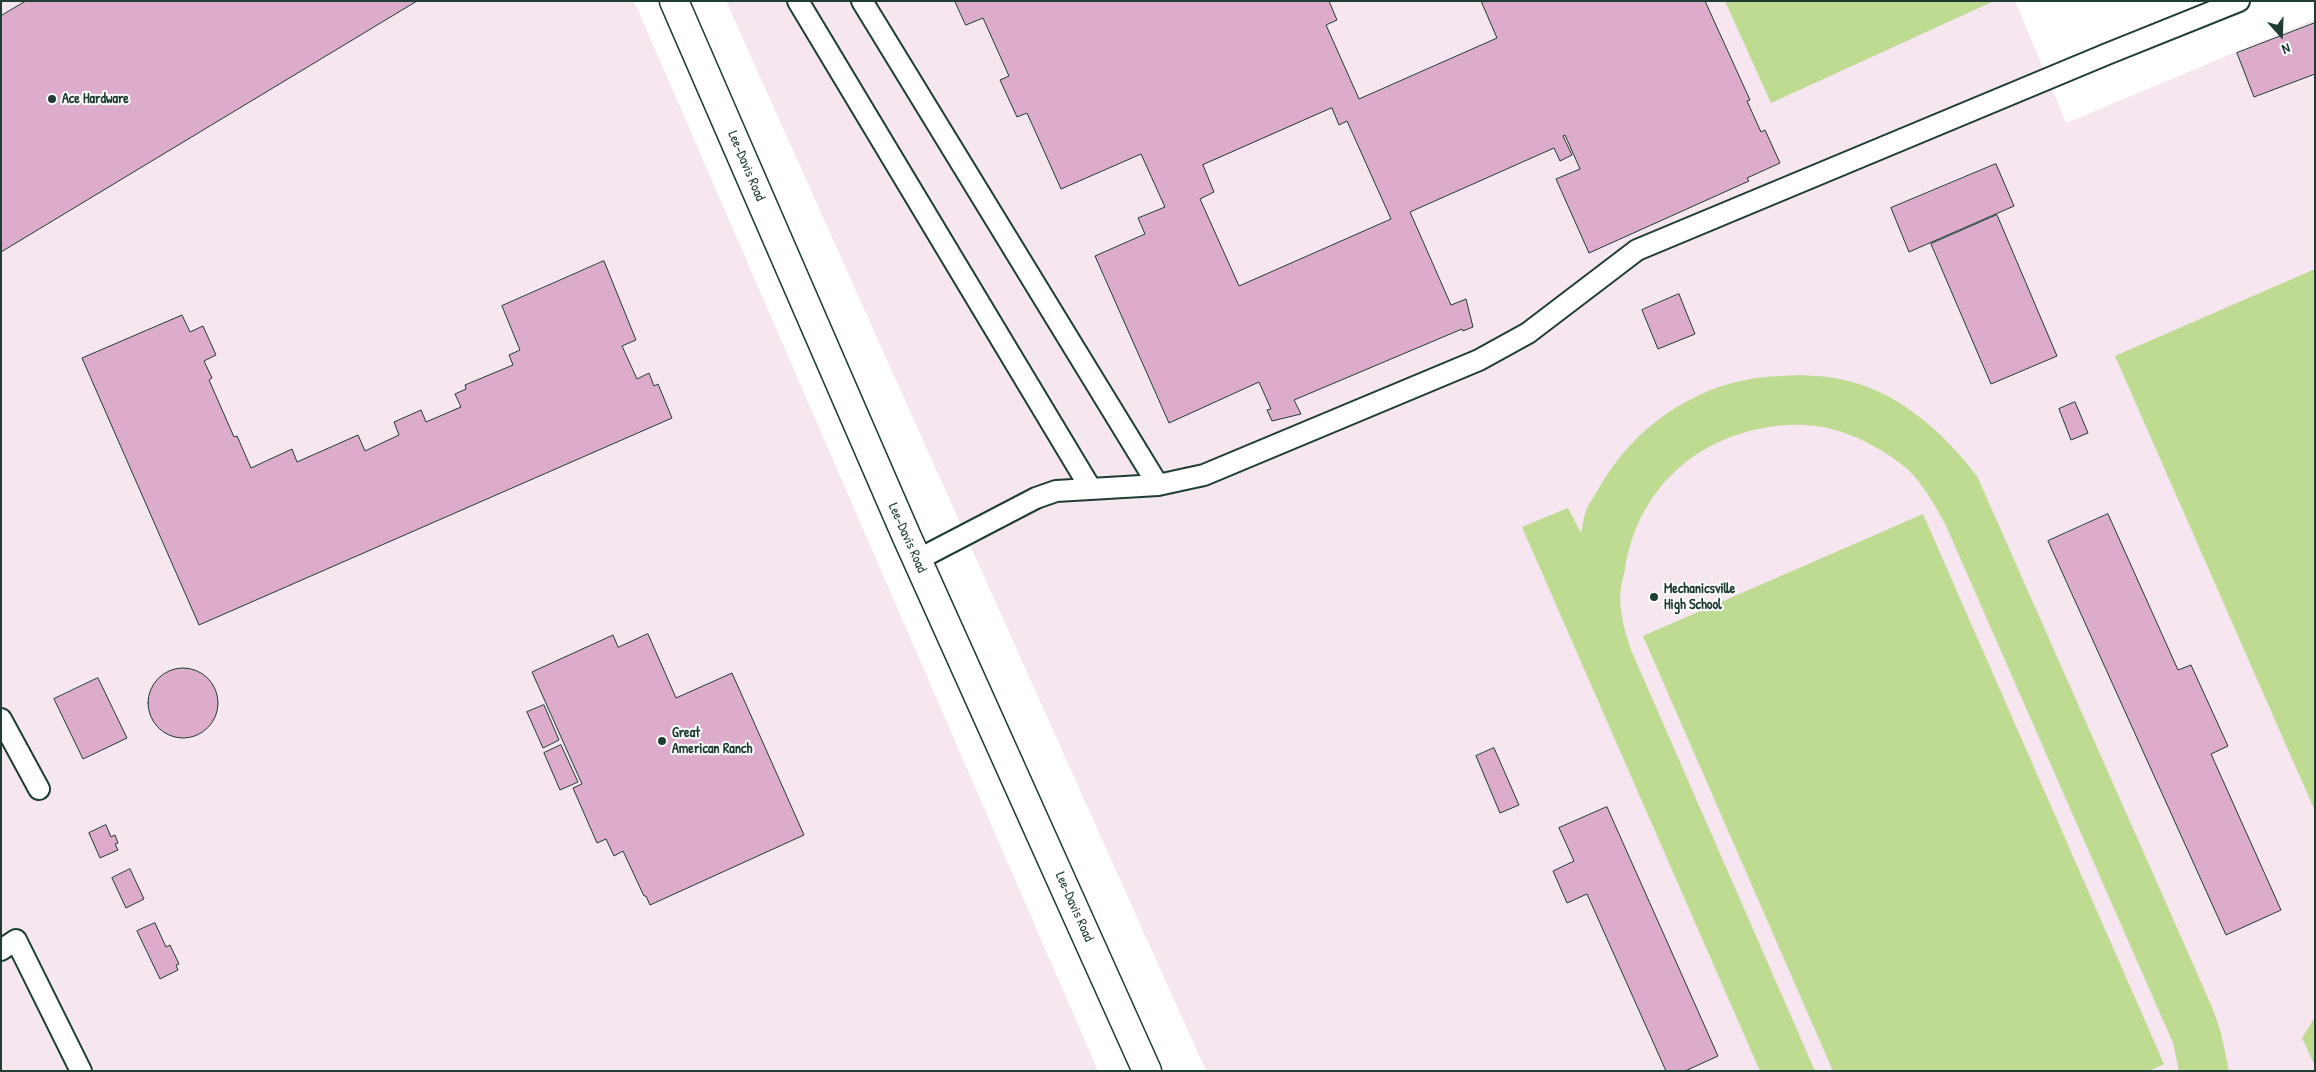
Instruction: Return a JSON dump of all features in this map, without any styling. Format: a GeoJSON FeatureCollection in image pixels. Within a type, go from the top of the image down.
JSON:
{"type":"FeatureCollection","features":[{"type":"Feature","properties":{"kind":"main road","name":"Lee-Davis Road"},"geometry":{"type":"LineString","coordinates":[[674,1],[917,560],[1148,1071]]}},
{"type":"Feature","properties":{"kind":"lane"},"geometry":{"type":"LineString","coordinates":[[798,1],[1091,489]]}},
{"type":"Feature","properties":{"kind":"lane"},"geometry":{"type":"LineString","coordinates":[[862,1],[1158,486]]}},
{"type":"Feature","properties":{"kind":"lane"},"geometry":{"type":"LineString","coordinates":[[917,560],[1036,498],[1056,491],[1158,486],[1204,475],[1479,360],[1528,333],[1638,250],[2239,1]]}},
{"type":"Feature","properties":{"kind":"lane"},"geometry":{"type":"LineString","coordinates":[[1,719],[39,789]]}},
{"type":"Feature","properties":{"kind":"lane"},"geometry":{"type":"LineString","coordinates":[[1,950],[16,940],[80,1071]]}},
{"type":"Feature","properties":{"kind":"shaded area"},"geometry":{"type":"Polygon","coordinates":[[[1,1],[634,1],[1098,1071],[1,1071],[1,1]]]}},
{"type":"Feature","properties":{"kind":"shaded area","name":"Mechanicsville High School"},"geometry":{"type":"Polygon","coordinates":[[[726,1],[2015,1],[2066,123],[2315,19],[2315,1071],[1206,1071],[726,1]]]}},
{"type":"Feature","properties":{"kind":"green space"},"geometry":{"type":"Polygon","coordinates":[[[1725,1],[1994,1],[1771,103],[1725,1]]]}},
{"type":"Feature","properties":{"kind":"green space"},"geometry":{"type":"Polygon","coordinates":[[[2315,269],[2315,811],[2115,356],[2315,269]]]}},
{"type":"Feature","properties":{"kind":"green space"},"geometry":{"type":"Polygon","coordinates":[[[1801,375],[1830,377],[1860,384],[1899,402],[1917,415],[1949,444],[1977,476],[2212,1007],[2221,1033],[2229,1071],[2179,1071],[2173,1043],[1947,528],[1928,495],[1904,466],[1866,442],[1829,428],[1789,425],[1763,428],[1736,435],[1712,445],[1690,459],[1671,476],[1654,495],[1641,517],[1631,542],[1620,595],[1623,623],[1631,650],[1815,1071],[1760,1071],[1522,527],[1568,508],[1581,533],[1587,508],[1610,470],[1636,439],[1667,413],[1703,394],[1732,383],[1762,378],[1801,375]]]}},
{"type":"Feature","properties":{"kind":"green space"},"geometry":{"type":"Polygon","coordinates":[[[1923,514],[2164,1064],[2149,1071],[1833,1071],[1643,636],[1923,514]]]}},
{"type":"Feature","properties":{"kind":"green space"},"geometry":{"type":"Polygon","coordinates":[[[2315,1017],[2315,1066],[2302,1038],[2315,1017]]]}},
{"type":"Feature","properties":{"kind":"building"},"geometry":{"type":"Polygon","coordinates":[[[26,1],[417,1],[1,252],[1,16],[26,1]]]}},
{"type":"Feature","properties":{"kind":"building"},"geometry":{"type":"Polygon","coordinates":[[[955,1],[1329,1],[1337,20],[1326,25],[1359,99],[1497,38],[1481,1],[1705,1],[1750,100],[1747,101],[1761,132],[1765,130],[1780,163],[1747,178],[1749,181],[1589,253],[1556,179],[1580,169],[1565,135],[1563,136],[1572,155],[1560,161],[1554,148],[1410,212],[1451,305],[1466,299],[1473,327],[1463,331],[1462,329],[1294,400],[1301,414],[1272,421],[1267,410],[1271,409],[1259,382],[1169,423],[1095,256],[1145,234],[1138,218],[1165,207],[1141,154],[1061,189],[1027,113],[1017,117],[1000,80],[1009,76],[983,18],[966,25],[955,1]],[[1332,108],[1203,165],[1214,192],[1200,199],[1239,286],[1391,219],[1347,121],[1339,125],[1332,108]]]}},
{"type":"Feature","properties":{"kind":"building"},"geometry":{"type":"Polygon","coordinates":[[[2315,23],[2315,74],[2254,97],[2237,53],[2315,23]]]}},
{"type":"Feature","properties":{"kind":"building"},"geometry":{"type":"Polygon","coordinates":[[[1996,164],[2014,206],[1909,252],[1891,208],[1996,164]]]}},
{"type":"Feature","properties":{"kind":"building"},"geometry":{"type":"Polygon","coordinates":[[[1997,215],[2057,356],[1991,384],[1931,244],[1997,215]]]}},
{"type":"Feature","properties":{"kind":"building"},"geometry":{"type":"Polygon","coordinates":[[[604,261],[636,340],[622,346],[637,379],[649,373],[654,386],[658,384],[672,418],[199,625],[82,358],[182,315],[190,332],[203,326],[216,355],[204,361],[212,378],[209,380],[234,437],[237,436],[251,468],[292,449],[297,462],[358,435],[365,451],[399,435],[394,422],[421,410],[426,422],[461,407],[455,394],[466,389],[465,385],[513,365],[509,355],[520,350],[502,306],[604,261]]]}},
{"type":"Feature","properties":{"kind":"building"},"geometry":{"type":"Polygon","coordinates":[[[1679,294],[1695,334],[1658,349],[1642,310],[1679,294]]]}},
{"type":"Feature","properties":{"kind":"building"},"geometry":{"type":"Polygon","coordinates":[[[2075,402],[2088,433],[2071,440],[2059,409],[2075,402]]]}},
{"type":"Feature","properties":{"kind":"building"},"geometry":{"type":"Polygon","coordinates":[[[2108,514],[2178,670],[2191,665],[2228,746],[2211,754],[2281,910],[2226,935],[2048,541],[2108,514]]]}},
{"type":"Feature","properties":{"kind":"building","name":"Great American Ranch"},"geometry":{"type":"Polygon","coordinates":[[[648,634],[676,698],[732,673],[804,835],[650,905],[623,851],[614,856],[606,839],[597,843],[573,788],[582,784],[532,672],[613,635],[618,647],[648,634]]]}},
{"type":"Feature","properties":{"kind":"building"},"geometry":{"type":"Polygon","coordinates":[[[176,668],[190,668],[203,674],[212,683],[218,696],[216,716],[208,728],[190,738],[176,738],[163,732],[154,723],[148,710],[148,696],[154,683],[163,674],[176,668]]]}},
{"type":"Feature","properties":{"kind":"building"},"geometry":{"type":"Polygon","coordinates":[[[98,678],[127,738],[83,759],[54,699],[98,678]]]}},
{"type":"Feature","properties":{"kind":"building"},"geometry":{"type":"Polygon","coordinates":[[[544,705],[559,740],[543,748],[527,712],[544,705]]]}},
{"type":"Feature","properties":{"kind":"building"},"geometry":{"type":"Polygon","coordinates":[[[561,745],[578,782],[560,790],[544,753],[561,745]]]}},
{"type":"Feature","properties":{"kind":"building"},"geometry":{"type":"Polygon","coordinates":[[[1494,748],[1519,805],[1500,813],[1476,756],[1494,748]]]}},
{"type":"Feature","properties":{"kind":"building"},"geometry":{"type":"Polygon","coordinates":[[[1607,807],[1718,1056],[1685,1071],[1666,1071],[1587,894],[1567,903],[1553,871],[1574,861],[1559,828],[1607,807]]]}},
{"type":"Feature","properties":{"kind":"building"},"geometry":{"type":"Polygon","coordinates":[[[106,825],[111,837],[115,835],[118,843],[115,844],[118,850],[100,858],[89,833],[106,825]]]}},
{"type":"Feature","properties":{"kind":"building"},"geometry":{"type":"Polygon","coordinates":[[[130,869],[144,899],[126,908],[112,878],[130,869]]]}},
{"type":"Feature","properties":{"kind":"building"},"geometry":{"type":"Polygon","coordinates":[[[155,923],[166,947],[170,945],[179,964],[176,965],[178,970],[160,979],[137,931],[155,923]]]}},
{"type":"Feature","properties":{"kind":"place","name":"Ace Hardware"},"geometry":{"type":"Point","coordinates":[52,99]}},
{"type":"Feature","properties":{"kind":"place","name":"Mechanicsville High School"},"geometry":{"type":"Point","coordinates":[1654,597]}},
{"type":"Feature","properties":{"kind":"place","name":"Great American Ranch"},"geometry":{"type":"Point","coordinates":[662,741]}}]}
